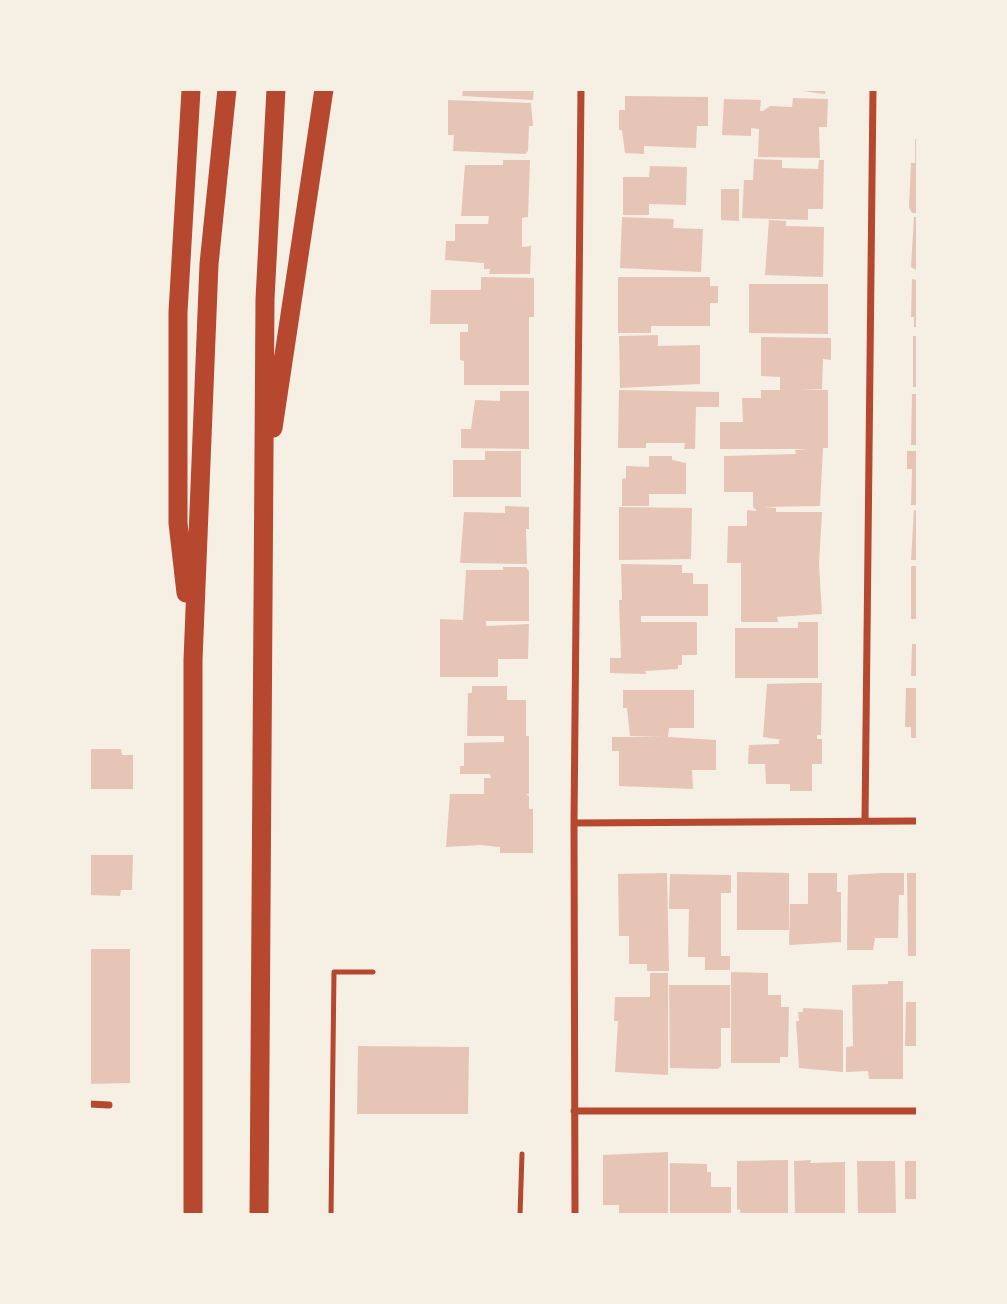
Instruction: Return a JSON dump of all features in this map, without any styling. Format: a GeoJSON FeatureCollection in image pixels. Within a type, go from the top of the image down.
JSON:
{"type":"FeatureCollection","features":[{"type":"Feature","properties":{"kind":"highway"},"geometry":{"type":"LineString","coordinates":[[191,89],[178,312],[178,523],[193,660]]}},
{"type":"Feature","properties":{"kind":"highway"},"geometry":{"type":"LineString","coordinates":[[193,1215],[193,660],[209,264],[227,89]]}},
{"type":"Feature","properties":{"kind":"highway"},"geometry":{"type":"LineString","coordinates":[[259,1215],[265,299],[276,89]]}},
{"type":"Feature","properties":{"kind":"highway"},"geometry":{"type":"LineString","coordinates":[[263,485],[287,349],[324,89]]}},
{"type":"Feature","properties":{"kind":"street"},"geometry":{"type":"LineString","coordinates":[[575,1215],[574,822],[581,89]]}},
{"type":"Feature","properties":{"kind":"street"},"geometry":{"type":"LineString","coordinates":[[864,820],[873,89]]}},
{"type":"Feature","properties":{"kind":"street"},"geometry":{"type":"LineString","coordinates":[[574,822],[918,821]]}},
{"type":"Feature","properties":{"kind":"street"},"geometry":{"type":"LineString","coordinates":[[89,1104],[109,1105]]}},
{"type":"Feature","properties":{"kind":"street"},"geometry":{"type":"LineString","coordinates":[[574,1111],[918,1111]]}},
{"type":"Feature","properties":{"kind":"lane"},"geometry":{"type":"LineString","coordinates":[[331,1215],[334,972],[373,972]]}},
{"type":"Feature","properties":{"kind":"lane"},"geometry":{"type":"LineString","coordinates":[[520,1215],[522,1154]]}},
{"type":"Feature","properties":{"kind":"building"},"geometry":{"type":"Polygon","coordinates":[[[463,89],[534,89],[533,100],[462,96],[463,89]]]}},
{"type":"Feature","properties":{"kind":"building"},"geometry":{"type":"Polygon","coordinates":[[[787,89],[826,89],[825,94],[787,89]]]}},
{"type":"Feature","properties":{"kind":"building"},"geometry":{"type":"Polygon","coordinates":[[[625,96],[708,97],[708,126],[697,126],[696,148],[644,146],[644,154],[625,153],[622,130],[619,130],[619,110],[625,110],[625,96]]]}},
{"type":"Feature","properties":{"kind":"building"},"geometry":{"type":"Polygon","coordinates":[[[793,98],[828,99],[827,127],[819,127],[820,158],[758,157],[759,129],[751,128],[751,136],[722,135],[724,99],[761,100],[760,111],[763,111],[770,106],[792,107],[793,98]]]}},
{"type":"Feature","properties":{"kind":"building"},"geometry":{"type":"Polygon","coordinates":[[[448,100],[531,103],[533,126],[529,126],[528,151],[525,154],[453,151],[454,135],[448,135],[448,100]]]}},
{"type":"Feature","properties":{"kind":"building"},"geometry":{"type":"Polygon","coordinates":[[[915,139],[918,139],[918,213],[912,213],[909,207],[911,163],[915,163],[915,139]]]}},
{"type":"Feature","properties":{"kind":"building"},"geometry":{"type":"Polygon","coordinates":[[[754,159],[782,160],[782,168],[818,169],[819,160],[824,160],[823,209],[808,209],[808,220],[742,218],[744,180],[753,180],[754,159]]]}},
{"type":"Feature","properties":{"kind":"building"},"geometry":{"type":"Polygon","coordinates":[[[503,160],[530,160],[528,217],[522,218],[522,247],[531,246],[530,274],[489,274],[490,269],[484,269],[484,263],[445,260],[446,241],[455,241],[455,224],[488,224],[489,216],[461,216],[465,165],[503,165],[503,160]]]}},
{"type":"Feature","properties":{"kind":"building"},"geometry":{"type":"Polygon","coordinates":[[[650,166],[687,167],[686,205],[649,204],[649,215],[623,215],[623,177],[649,177],[650,166]]]}},
{"type":"Feature","properties":{"kind":"building"},"geometry":{"type":"Polygon","coordinates":[[[721,189],[739,189],[739,221],[721,220],[721,189]]]}},
{"type":"Feature","properties":{"kind":"building"},"geometry":{"type":"Polygon","coordinates":[[[622,217],[674,219],[673,228],[703,229],[701,272],[620,268],[622,217]]]}},
{"type":"Feature","properties":{"kind":"building"},"geometry":{"type":"Polygon","coordinates":[[[914,217],[918,217],[918,271],[911,267],[914,217]]]}},
{"type":"Feature","properties":{"kind":"building"},"geometry":{"type":"Polygon","coordinates":[[[769,220],[786,221],[786,226],[824,227],[823,277],[765,275],[769,220]]]}},
{"type":"Feature","properties":{"kind":"building"},"geometry":{"type":"Polygon","coordinates":[[[481,277],[534,278],[534,317],[529,317],[529,385],[464,385],[464,361],[460,360],[460,332],[468,332],[468,324],[430,324],[431,290],[481,290],[481,277]]]}},
{"type":"Feature","properties":{"kind":"building"},"geometry":{"type":"Polygon","coordinates":[[[618,277],[710,277],[710,286],[718,286],[718,303],[710,303],[710,326],[651,326],[651,333],[618,333],[618,277]]]}},
{"type":"Feature","properties":{"kind":"building"},"geometry":{"type":"Polygon","coordinates":[[[912,279],[918,280],[918,327],[914,327],[914,317],[911,317],[912,279]]]}},
{"type":"Feature","properties":{"kind":"building"},"geometry":{"type":"Polygon","coordinates":[[[749,284],[828,284],[828,334],[749,333],[749,284]]]}},
{"type":"Feature","properties":{"kind":"building"},"geometry":{"type":"Polygon","coordinates":[[[658,335],[658,346],[700,345],[700,384],[620,388],[619,336],[658,335]]]}},
{"type":"Feature","properties":{"kind":"building"},"geometry":{"type":"Polygon","coordinates":[[[913,336],[918,336],[918,387],[913,387],[913,336]]]}},
{"type":"Feature","properties":{"kind":"building"},"geometry":{"type":"Polygon","coordinates":[[[761,337],[831,338],[831,360],[823,359],[822,389],[798,389],[828,390],[828,448],[823,448],[820,506],[764,507],[776,508],[776,512],[822,512],[819,564],[822,614],[777,617],[778,622],[741,622],[741,563],[727,563],[728,526],[747,526],[747,510],[757,511],[753,507],[753,492],[724,492],[724,456],[796,454],[795,450],[808,449],[720,449],[720,422],[743,422],[742,398],[761,398],[761,390],[780,390],[780,377],[761,376],[761,337]]]}},
{"type":"Feature","properties":{"kind":"building"},"geometry":{"type":"Polygon","coordinates":[[[619,390],[719,392],[719,407],[696,407],[695,449],[684,449],[685,443],[646,443],[646,448],[618,448],[619,390]]]}},
{"type":"Feature","properties":{"kind":"building"},"geometry":{"type":"Polygon","coordinates":[[[500,391],[529,391],[529,449],[461,448],[461,429],[471,429],[475,400],[500,401],[500,391]]]}},
{"type":"Feature","properties":{"kind":"building"},"geometry":{"type":"Polygon","coordinates":[[[912,394],[918,394],[918,445],[911,445],[912,394]]]}},
{"type":"Feature","properties":{"kind":"building"},"geometry":{"type":"Polygon","coordinates":[[[485,451],[521,451],[521,497],[453,497],[453,460],[485,460],[485,451]]]}},
{"type":"Feature","properties":{"kind":"building"},"geometry":{"type":"Polygon","coordinates":[[[907,451],[918,451],[918,505],[911,505],[912,469],[907,469],[907,451]]]}},
{"type":"Feature","properties":{"kind":"building"},"geometry":{"type":"Polygon","coordinates":[[[649,456],[672,456],[672,460],[686,463],[686,494],[649,494],[649,506],[622,506],[622,479],[626,478],[626,466],[649,467],[649,456]]]}},
{"type":"Feature","properties":{"kind":"building"},"geometry":{"type":"Polygon","coordinates":[[[505,506],[529,507],[529,529],[526,529],[527,564],[460,563],[464,512],[505,513],[505,506]]]}},
{"type":"Feature","properties":{"kind":"building"},"geometry":{"type":"Polygon","coordinates":[[[619,507],[692,508],[691,559],[619,560],[619,507]]]}},
{"type":"Feature","properties":{"kind":"building"},"geometry":{"type":"Polygon","coordinates":[[[914,510],[918,510],[918,560],[911,560],[914,510]]]}},
{"type":"Feature","properties":{"kind":"building"},"geometry":{"type":"Polygon","coordinates":[[[621,564],[682,565],[682,573],[693,573],[693,584],[708,584],[708,616],[641,616],[641,622],[697,622],[697,655],[682,655],[682,665],[678,665],[678,669],[645,671],[646,674],[610,673],[610,658],[621,658],[621,564]]]}},
{"type":"Feature","properties":{"kind":"building"},"geometry":{"type":"Polygon","coordinates":[[[911,566],[918,566],[918,619],[911,619],[911,566]]]}},
{"type":"Feature","properties":{"kind":"building"},"geometry":{"type":"Polygon","coordinates":[[[503,567],[526,567],[529,571],[529,621],[486,621],[486,626],[529,624],[528,659],[498,659],[498,677],[440,677],[440,619],[463,620],[466,570],[503,570],[503,567]]]}},
{"type":"Feature","properties":{"kind":"building"},"geometry":{"type":"Polygon","coordinates":[[[798,622],[818,622],[818,678],[735,678],[735,628],[798,628],[798,622]]]}},
{"type":"Feature","properties":{"kind":"building"},"geometry":{"type":"Polygon","coordinates":[[[912,644],[918,644],[918,676],[911,676],[912,644]]]}},
{"type":"Feature","properties":{"kind":"building"},"geometry":{"type":"Polygon","coordinates":[[[822,683],[821,735],[817,735],[817,739],[822,739],[822,764],[812,764],[812,791],[790,791],[790,784],[766,784],[765,764],[748,764],[749,745],[779,744],[779,740],[783,740],[763,737],[767,684],[822,683]]]}},
{"type":"Feature","properties":{"kind":"building"},"geometry":{"type":"Polygon","coordinates":[[[472,686],[507,686],[507,700],[526,700],[529,794],[526,794],[529,796],[529,809],[533,809],[533,853],[500,853],[500,847],[480,845],[446,847],[450,794],[484,794],[484,778],[491,778],[490,774],[460,774],[460,766],[464,766],[464,743],[504,742],[504,736],[467,736],[468,693],[472,693],[472,686]]]}},
{"type":"Feature","properties":{"kind":"building"},"geometry":{"type":"Polygon","coordinates":[[[906,688],[918,688],[918,738],[911,738],[911,727],[905,727],[906,688]]]}},
{"type":"Feature","properties":{"kind":"building"},"geometry":{"type":"Polygon","coordinates":[[[623,690],[694,690],[694,728],[669,728],[668,737],[716,740],[716,770],[692,770],[693,789],[619,786],[619,751],[612,751],[612,737],[662,737],[630,736],[627,708],[623,708],[623,690]]]}},
{"type":"Feature","properties":{"kind":"building"},"geometry":{"type":"Polygon","coordinates":[[[89,749],[121,749],[122,755],[133,755],[133,789],[89,789],[89,749]]]}},
{"type":"Feature","properties":{"kind":"building"},"geometry":{"type":"Polygon","coordinates":[[[89,855],[133,855],[132,890],[121,890],[120,896],[89,895],[89,855]]]}},
{"type":"Feature","properties":{"kind":"building"},"geometry":{"type":"Polygon","coordinates":[[[737,872],[789,873],[789,930],[737,930],[737,872]]]}},
{"type":"Feature","properties":{"kind":"building"},"geometry":{"type":"Polygon","coordinates":[[[667,873],[669,971],[647,971],[647,964],[629,964],[629,936],[619,936],[618,874],[667,873]]]}},
{"type":"Feature","properties":{"kind":"building"},"geometry":{"type":"Polygon","coordinates":[[[808,873],[837,873],[837,892],[841,892],[841,942],[789,945],[790,904],[808,904],[808,873]]]}},
{"type":"Feature","properties":{"kind":"building"},"geometry":{"type":"Polygon","coordinates":[[[904,873],[904,895],[899,895],[898,938],[875,938],[873,950],[847,950],[848,875],[904,873]]]}},
{"type":"Feature","properties":{"kind":"building"},"geometry":{"type":"Polygon","coordinates":[[[907,873],[918,873],[918,956],[908,956],[907,873]]]}},
{"type":"Feature","properties":{"kind":"building"},"geometry":{"type":"Polygon","coordinates":[[[670,874],[731,875],[731,893],[721,893],[721,956],[730,956],[730,970],[705,970],[705,957],[688,957],[689,909],[669,909],[670,874]]]}},
{"type":"Feature","properties":{"kind":"building"},"geometry":{"type":"Polygon","coordinates":[[[89,949],[130,949],[130,1083],[89,1084],[89,949]]]}},
{"type":"Feature","properties":{"kind":"building"},"geometry":{"type":"Polygon","coordinates":[[[731,972],[768,973],[768,995],[781,995],[781,1007],[789,1007],[788,1057],[780,1057],[780,1063],[731,1063],[731,972]]]}},
{"type":"Feature","properties":{"kind":"building"},"geometry":{"type":"Polygon","coordinates":[[[650,973],[668,973],[668,1075],[615,1072],[618,1021],[614,1021],[615,997],[650,997],[650,973]]]}},
{"type":"Feature","properties":{"kind":"building"},"geometry":{"type":"Polygon","coordinates":[[[888,981],[903,981],[903,1079],[869,1079],[868,1071],[846,1072],[846,1047],[853,1046],[852,985],[888,984],[888,981]]]}},
{"type":"Feature","properties":{"kind":"building"},"geometry":{"type":"Polygon","coordinates":[[[669,985],[730,985],[730,1028],[721,1028],[721,1066],[718,1069],[670,1068],[669,985]]]}},
{"type":"Feature","properties":{"kind":"building"},"geometry":{"type":"Polygon","coordinates":[[[906,1002],[918,1002],[918,1046],[905,1046],[906,1002]]]}},
{"type":"Feature","properties":{"kind":"building"},"geometry":{"type":"Polygon","coordinates":[[[803,1008],[843,1010],[843,1072],[799,1068],[796,1021],[799,1021],[798,1012],[803,1012],[803,1008]]]}},
{"type":"Feature","properties":{"kind":"building"},"geometry":{"type":"Polygon","coordinates":[[[358,1046],[469,1047],[468,1114],[357,1114],[358,1046]]]}},
{"type":"Feature","properties":{"kind":"building"},"geometry":{"type":"Polygon","coordinates":[[[668,1152],[668,1215],[619,1215],[619,1205],[603,1205],[603,1155],[668,1152]]]}},
{"type":"Feature","properties":{"kind":"building"},"geometry":{"type":"Polygon","coordinates":[[[788,1160],[788,1215],[740,1215],[740,1209],[737,1210],[737,1161],[788,1160]]]}},
{"type":"Feature","properties":{"kind":"building"},"geometry":{"type":"Polygon","coordinates":[[[811,1160],[810,1163],[845,1162],[845,1215],[795,1215],[794,1161],[811,1160]]]}},
{"type":"Feature","properties":{"kind":"building"},"geometry":{"type":"Polygon","coordinates":[[[857,1161],[895,1161],[896,1215],[858,1215],[857,1161]]]}},
{"type":"Feature","properties":{"kind":"building"},"geometry":{"type":"Polygon","coordinates":[[[905,1161],[918,1161],[918,1199],[905,1199],[905,1161]]]}},
{"type":"Feature","properties":{"kind":"building"},"geometry":{"type":"Polygon","coordinates":[[[670,1163],[707,1164],[707,1172],[711,1172],[711,1187],[731,1187],[731,1215],[670,1215],[670,1163]]]}}]}
